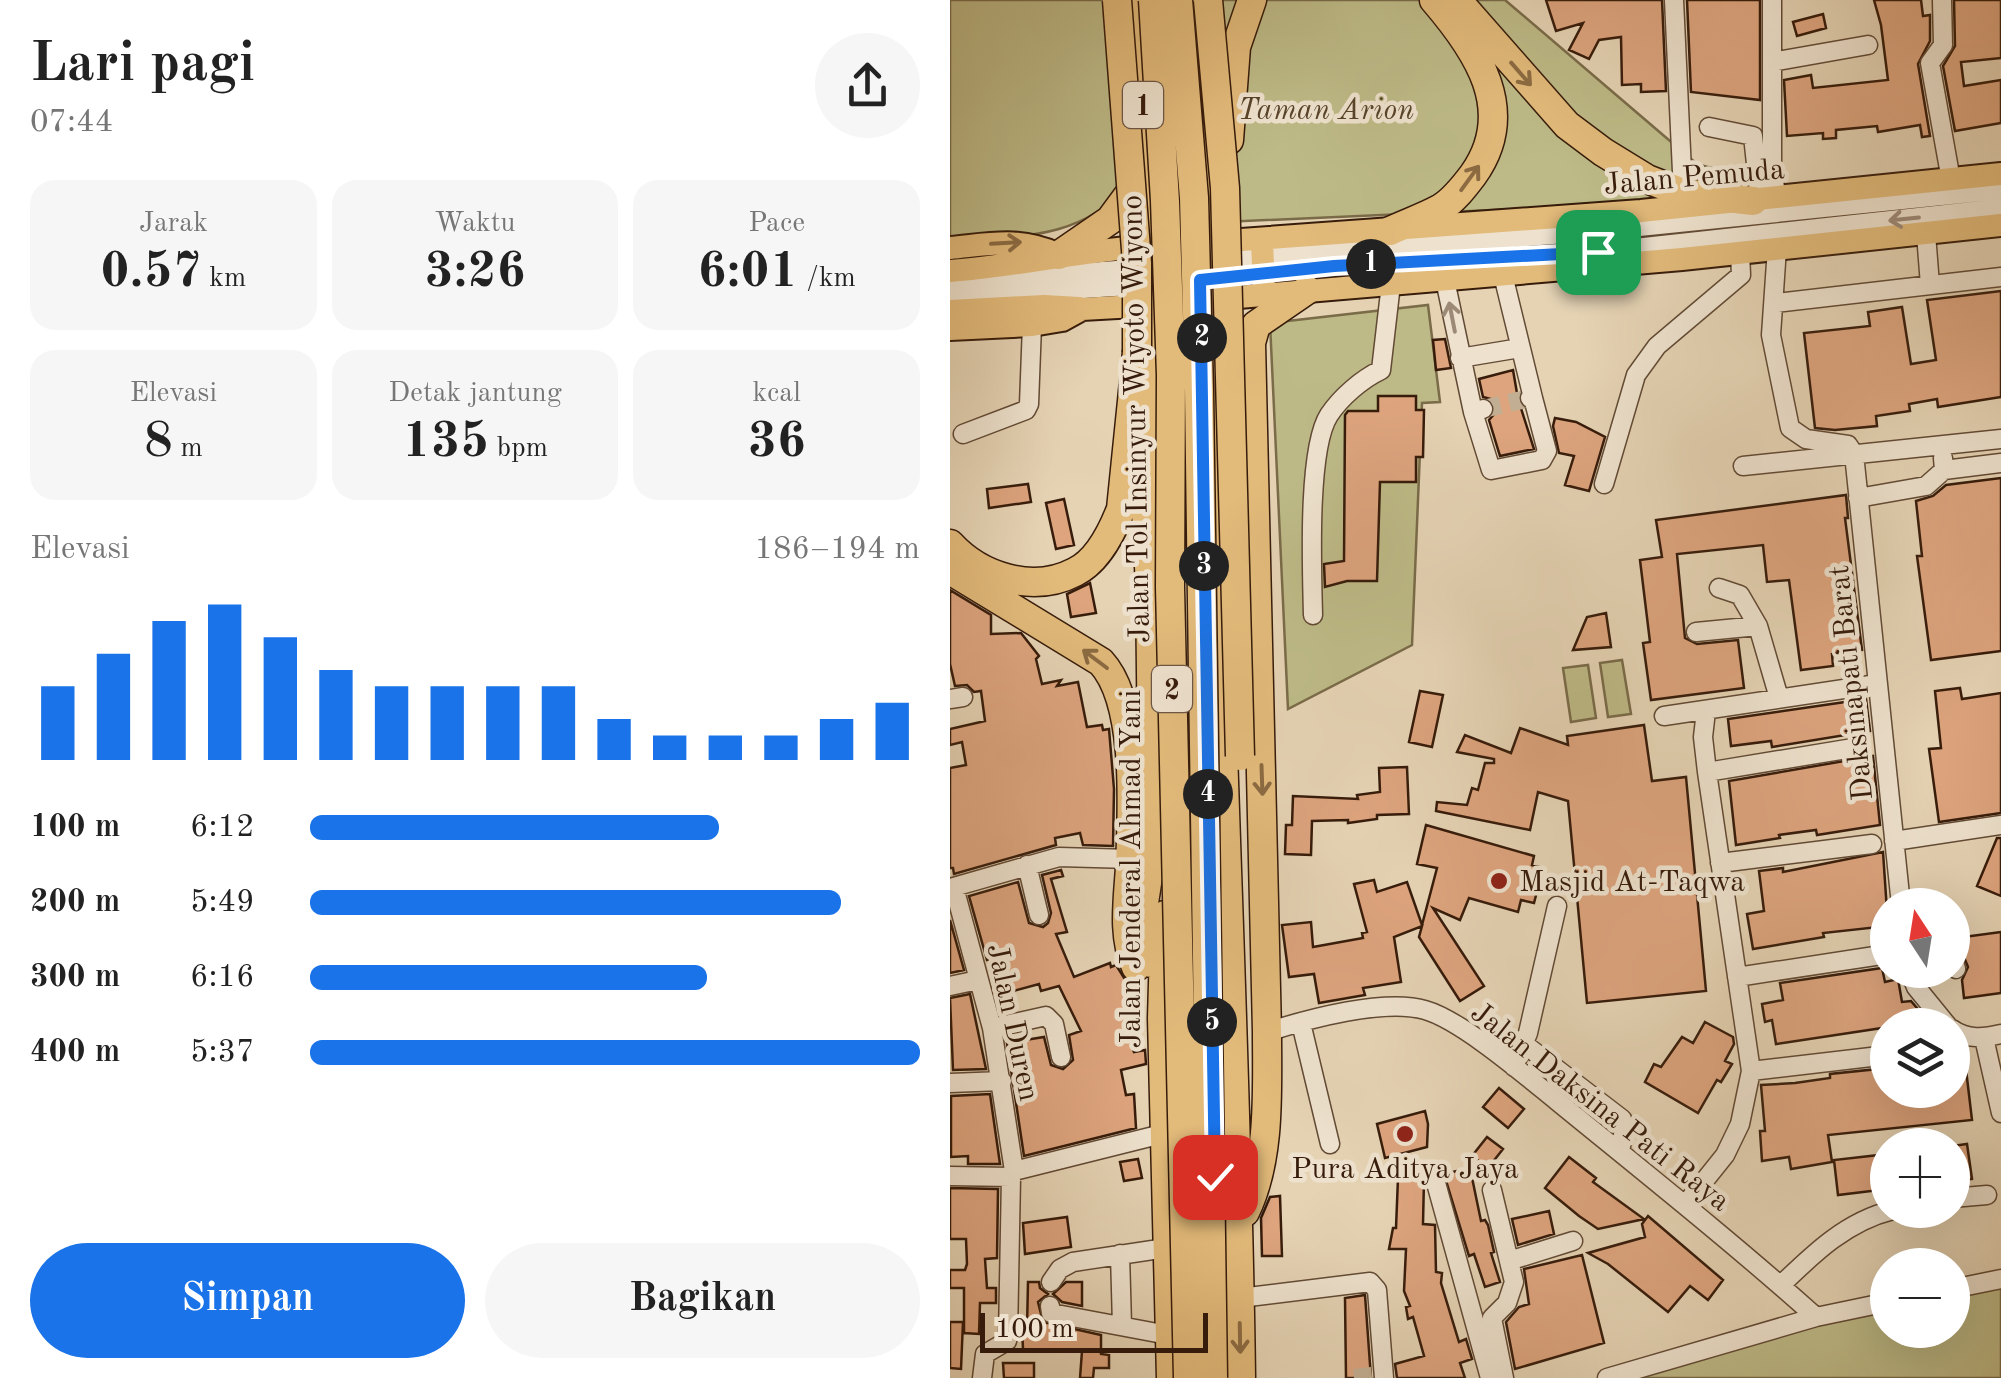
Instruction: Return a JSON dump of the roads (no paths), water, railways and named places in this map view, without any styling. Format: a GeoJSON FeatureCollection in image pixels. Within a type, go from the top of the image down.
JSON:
{"type":"FeatureCollection","features":[{"type":"Feature","properties":{"kind":"highway"},"geometry":{"type":"LineString","coordinates":[[1116,0],[1137,264],[1137,352],[1150,585],[1142,851],[1126,930],[1133,962],[1162,1007]]}},
{"type":"Feature","properties":{"kind":"highway","name":"Jalan Jenderal Ahmad Yani"},"geometry":{"type":"LineString","coordinates":[[1135,0],[1147,169],[1161,275],[1167,835],[1162,1007],[1171,1378]]}},
{"type":"Feature","properties":{"kind":"highway","name":"Jalan Tol Insinyur Wiyoto Wiyono"},"geometry":{"type":"LineString","coordinates":[[1153,0],[1171,375],[1170,587],[1191,1378]]}},
{"type":"Feature","properties":{"kind":"highway","name":"Jalan Tol Insinyur Wiyoto Wiyono"},"geometry":{"type":"LineString","coordinates":[[1179,0],[1194,198],[1216,1378]]}},
{"type":"Feature","properties":{"kind":"highway","name":"1"},"geometry":{"type":"LineString","coordinates":[[1199,0],[1238,1141],[1241,1378]]}},
{"type":"Feature","properties":{"kind":"highway"},"geometry":{"type":"LineString","coordinates":[[1208,0],[1226,188],[1246,1056],[1243,1122],[1238,1141]]}},
{"type":"Feature","properties":{"kind":"highway"},"geometry":{"type":"LineString","coordinates":[[1226,188],[1236,47],[1252,0]]}},
{"type":"Feature","properties":{"kind":"highway"},"geometry":{"type":"LineString","coordinates":[[1390,231],[1443,207],[1462,190],[1479,166],[1492,136],[1493,105],[1483,70],[1474,49],[1434,0]]}},
{"type":"Feature","properties":{"kind":"highway"},"geometry":{"type":"LineString","coordinates":[[1457,0],[1567,125],[1647,179],[1683,193],[1764,200]]}},
{"type":"Feature","properties":{"kind":"highway"},"geometry":{"type":"LineString","coordinates":[[1060,255],[1110,220],[1147,169]]}},
{"type":"Feature","properties":{"kind":"highway"},"geometry":{"type":"LineString","coordinates":[[1240,1224],[1257,1188],[1268,1032],[1251,343],[1256,325],[1307,290]]}},
{"type":"Feature","properties":{"kind":"highway"},"geometry":{"type":"LineString","coordinates":[[953,563],[1028,581],[1076,572],[1088,563],[1113,529],[1122,509],[1137,352]]}},
{"type":"Feature","properties":{"kind":"highway"},"geometry":{"type":"LineString","coordinates":[[953,563],[1102,662],[1111,672],[1118,686],[1129,741],[1142,851]]}},
{"type":"Feature","properties":{"kind":"main road","name":"Jalan Pemuda"},"geometry":{"type":"LineString","coordinates":[[1209,270],[1263,266],[1390,231],[1764,200],[1950,173],[2001,174]]}},
{"type":"Feature","properties":{"kind":"main road","name":"Jalan Pemuda"},"geometry":{"type":"LineString","coordinates":[[1209,270],[1263,266],[1307,290],[1503,275],[2001,225]]}},
{"type":"Feature","properties":{"kind":"main road"},"geometry":{"type":"LineString","coordinates":[[950,248],[1034,243],[1060,255],[1161,275],[1209,270]]}},
{"type":"Feature","properties":{"kind":"main road"},"geometry":{"type":"LineString","coordinates":[[950,271],[1030,264],[1060,255]]}},
{"type":"Feature","properties":{"kind":"main road"},"geometry":{"type":"LineString","coordinates":[[950,329],[1062,320],[1161,275],[1209,270]]}},
{"type":"Feature","properties":{"kind":"main road"},"geometry":{"type":"LineString","coordinates":[[950,311],[1044,306],[1082,309]]}},
{"type":"Feature","properties":{"kind":"street"},"geometry":{"type":"LineString","coordinates":[[1153,0],[1191,1378]]}},
{"type":"Feature","properties":{"kind":"street"},"geometry":{"type":"LineString","coordinates":[[1179,0],[1209,270],[1216,1378]]}},
{"type":"Feature","properties":{"kind":"street"},"geometry":{"type":"LineString","coordinates":[[1674,0],[1683,193]]}},
{"type":"Feature","properties":{"kind":"street"},"geometry":{"type":"LineString","coordinates":[[1764,200],[1772,170],[1772,0]]}},
{"type":"Feature","properties":{"kind":"street"},"geometry":{"type":"LineString","coordinates":[[1942,0],[1944,40],[1930,63],[1950,173]]}},
{"type":"Feature","properties":{"kind":"street"},"geometry":{"type":"LineString","coordinates":[[1772,62],[1868,45]]}},
{"type":"Feature","properties":{"kind":"street"},"geometry":{"type":"LineString","coordinates":[[1710,127],[1754,136],[1764,200]]}},
{"type":"Feature","properties":{"kind":"street"},"geometry":{"type":"LineString","coordinates":[[1263,266],[2001,190]]}},
{"type":"Feature","properties":{"kind":"street"},"geometry":{"type":"LineString","coordinates":[[1263,266],[1598,252],[2001,208]]}},
{"type":"Feature","properties":{"kind":"street"},"geometry":{"type":"LineString","coordinates":[[1926,234],[1930,285]]}},
{"type":"Feature","properties":{"kind":"street"},"geometry":{"type":"LineString","coordinates":[[1777,248],[1772,335],[1790,428],[1806,439],[1848,445],[1854,454]]}},
{"type":"Feature","properties":{"kind":"street"},"geometry":{"type":"LineString","coordinates":[[1604,484],[1636,375],[1657,346],[1742,275],[1740,252]]}},
{"type":"Feature","properties":{"kind":"street"},"geometry":{"type":"LineString","coordinates":[[950,282],[1161,275]]}},
{"type":"Feature","properties":{"kind":"street"},"geometry":{"type":"LineString","coordinates":[[950,298],[1161,275]]}},
{"type":"Feature","properties":{"kind":"street"},"geometry":{"type":"LineString","coordinates":[[1445,280],[1460,358],[1478,410],[1491,470],[1542,460],[1547,451],[1503,275]]}},
{"type":"Feature","properties":{"kind":"street"},"geometry":{"type":"LineString","coordinates":[[1776,303],[2001,278]]}},
{"type":"Feature","properties":{"kind":"street"},"geometry":{"type":"LineString","coordinates":[[1313,614],[1315,486],[1321,438],[1328,416],[1367,377],[1381,370],[1391,284]]}},
{"type":"Feature","properties":{"kind":"street"},"geometry":{"type":"LineString","coordinates":[[963,434],[1026,410],[1032,325]]}},
{"type":"Feature","properties":{"kind":"street"},"geometry":{"type":"LineString","coordinates":[[1460,358],[1520,348]]}},
{"type":"Feature","properties":{"kind":"street"},"geometry":{"type":"LineString","coordinates":[[1743,466],[2001,439]]}},
{"type":"Feature","properties":{"kind":"street"},"geometry":{"type":"LineString","coordinates":[[1942,446],[1944,470]]}},
{"type":"Feature","properties":{"kind":"street","name":"Daksinapati Barat"},"geometry":{"type":"LineString","coordinates":[[1854,454],[1900,888]]}},
{"type":"Feature","properties":{"kind":"street"},"geometry":{"type":"LineString","coordinates":[[1858,498],[1926,486],[1944,470],[2001,463]]}},
{"type":"Feature","properties":{"kind":"street"},"geometry":{"type":"LineString","coordinates":[[1719,588],[1740,595],[1758,626],[1779,698]]}},
{"type":"Feature","properties":{"kind":"street"},"geometry":{"type":"LineString","coordinates":[[1696,632],[1758,626]]}},
{"type":"Feature","properties":{"kind":"street"},"geometry":{"type":"LineString","coordinates":[[1664,716],[1877,684]]}},
{"type":"Feature","properties":{"kind":"street"},"geometry":{"type":"LineString","coordinates":[[1685,1204],[1725,1155],[1740,1124],[1751,1071],[1707,772],[1706,711]]}},
{"type":"Feature","properties":{"kind":"street"},"geometry":{"type":"LineString","coordinates":[[1707,772],[1859,748]]}},
{"type":"Feature","properties":{"kind":"street"},"geometry":{"type":"LineString","coordinates":[[1894,841],[2001,824]]}},
{"type":"Feature","properties":{"kind":"street"},"geometry":{"type":"LineString","coordinates":[[1720,863],[1872,844]]}},
{"type":"Feature","properties":{"kind":"street"},"geometry":{"type":"LineString","coordinates":[[952,888],[1059,856],[1142,851]]}},
{"type":"Feature","properties":{"kind":"street"},"geometry":{"type":"LineString","coordinates":[[1027,865],[1040,915]]}},
{"type":"Feature","properties":{"kind":"street","name":"Jalan Duren"},"geometry":{"type":"LineString","coordinates":[[952,888],[992,1028],[1012,1174],[1008,1336],[986,1354],[982,1378]]}},
{"type":"Feature","properties":{"kind":"street"},"geometry":{"type":"LineString","coordinates":[[1514,1067],[1524,1044],[1557,906]]}},
{"type":"Feature","properties":{"kind":"street"},"geometry":{"type":"LineString","coordinates":[[1737,977],[1870,957]]}},
{"type":"Feature","properties":{"kind":"street"},"geometry":{"type":"LineString","coordinates":[[950,986],[978,980]]}},
{"type":"Feature","properties":{"kind":"street"},"geometry":{"type":"LineString","coordinates":[[1917,988],[1934,1008]]}},
{"type":"Feature","properties":{"kind":"street","name":"Jalan Daksina Pati Raya"},"geometry":{"type":"LineString","coordinates":[[1268,1032],[1390,1007],[1421,1008],[1440,1015],[1514,1067],[1685,1204],[1816,1317]]}},
{"type":"Feature","properties":{"kind":"street"},"geometry":{"type":"LineString","coordinates":[[992,1028],[1046,1016],[1054,1024],[1061,1058]]}},
{"type":"Feature","properties":{"kind":"street"},"geometry":{"type":"LineString","coordinates":[[1301,1023],[1330,1144]]}},
{"type":"Feature","properties":{"kind":"street"},"geometry":{"type":"LineString","coordinates":[[1992,1036],[2001,1113]]}},
{"type":"Feature","properties":{"kind":"street"},"geometry":{"type":"LineString","coordinates":[[1524,1044],[1622,1119],[1620,1152]]}},
{"type":"Feature","properties":{"kind":"street"},"geometry":{"type":"LineString","coordinates":[[1751,1071],[1870,1056]]}},
{"type":"Feature","properties":{"kind":"street"},"geometry":{"type":"LineString","coordinates":[[950,1083],[1002,1081]]}},
{"type":"Feature","properties":{"kind":"street"},"geometry":{"type":"LineString","coordinates":[[950,1176],[1012,1174],[1166,1133]]}},
{"type":"Feature","properties":{"kind":"street"},"geometry":{"type":"LineString","coordinates":[[1436,1183],[1490,1378]]}},
{"type":"Feature","properties":{"kind":"street"},"geometry":{"type":"LineString","coordinates":[[1492,1190],[1513,1292],[1492,1318],[1491,1326],[1504,1378]]}},
{"type":"Feature","properties":{"kind":"street"},"geometry":{"type":"LineString","coordinates":[[1970,1196],[1986,1195]]}},
{"type":"Feature","properties":{"kind":"street"},"geometry":{"type":"LineString","coordinates":[[1780,1285],[1846,1228],[1870,1216]]}},
{"type":"Feature","properties":{"kind":"street"},"geometry":{"type":"LineString","coordinates":[[1509,1260],[1573,1240]]}},
{"type":"Feature","properties":{"kind":"street"},"geometry":{"type":"LineString","coordinates":[[1051,1282],[1060,1269],[1073,1262],[1166,1248]]}},
{"type":"Feature","properties":{"kind":"street"},"geometry":{"type":"LineString","coordinates":[[1120,1254],[1122,1325]]}},
{"type":"Feature","properties":{"kind":"street"},"geometry":{"type":"LineString","coordinates":[[1970,1285],[2001,1279]]}},
{"type":"Feature","properties":{"kind":"street"},"geometry":{"type":"LineString","coordinates":[[1240,1298],[1370,1282],[1376,1290],[1380,1376]]}},
{"type":"Feature","properties":{"kind":"street"},"geometry":{"type":"LineString","coordinates":[[1607,1378],[1816,1317],[1870,1306]]}},
{"type":"Feature","properties":{"kind":"street"},"geometry":{"type":"LineString","coordinates":[[1045,1311],[1168,1334]]}},
{"type":"Feature","properties":{"kind":"tunnel"},"geometry":{"type":"LineString","coordinates":[[1483,409],[1530,398]]}},
{"type":"Feature","properties":{"kind":"tunnel"},"geometry":{"type":"LineString","coordinates":[[1354,1378],[1372,1376]]}},
{"type":"Feature","properties":{"kind":"place","name":"Masjid At-Taqwa"},"geometry":{"type":"Point","coordinates":[1499,881]}},
{"type":"Feature","properties":{"kind":"place","name":"Pura Aditya Jaya"},"geometry":{"type":"Point","coordinates":[1405,1134]}},
{"type":"Feature","properties":{"kind":"park label","name":"Taman Arion"},"geometry":{"type":"Point","coordinates":[1326,109]}}]}
